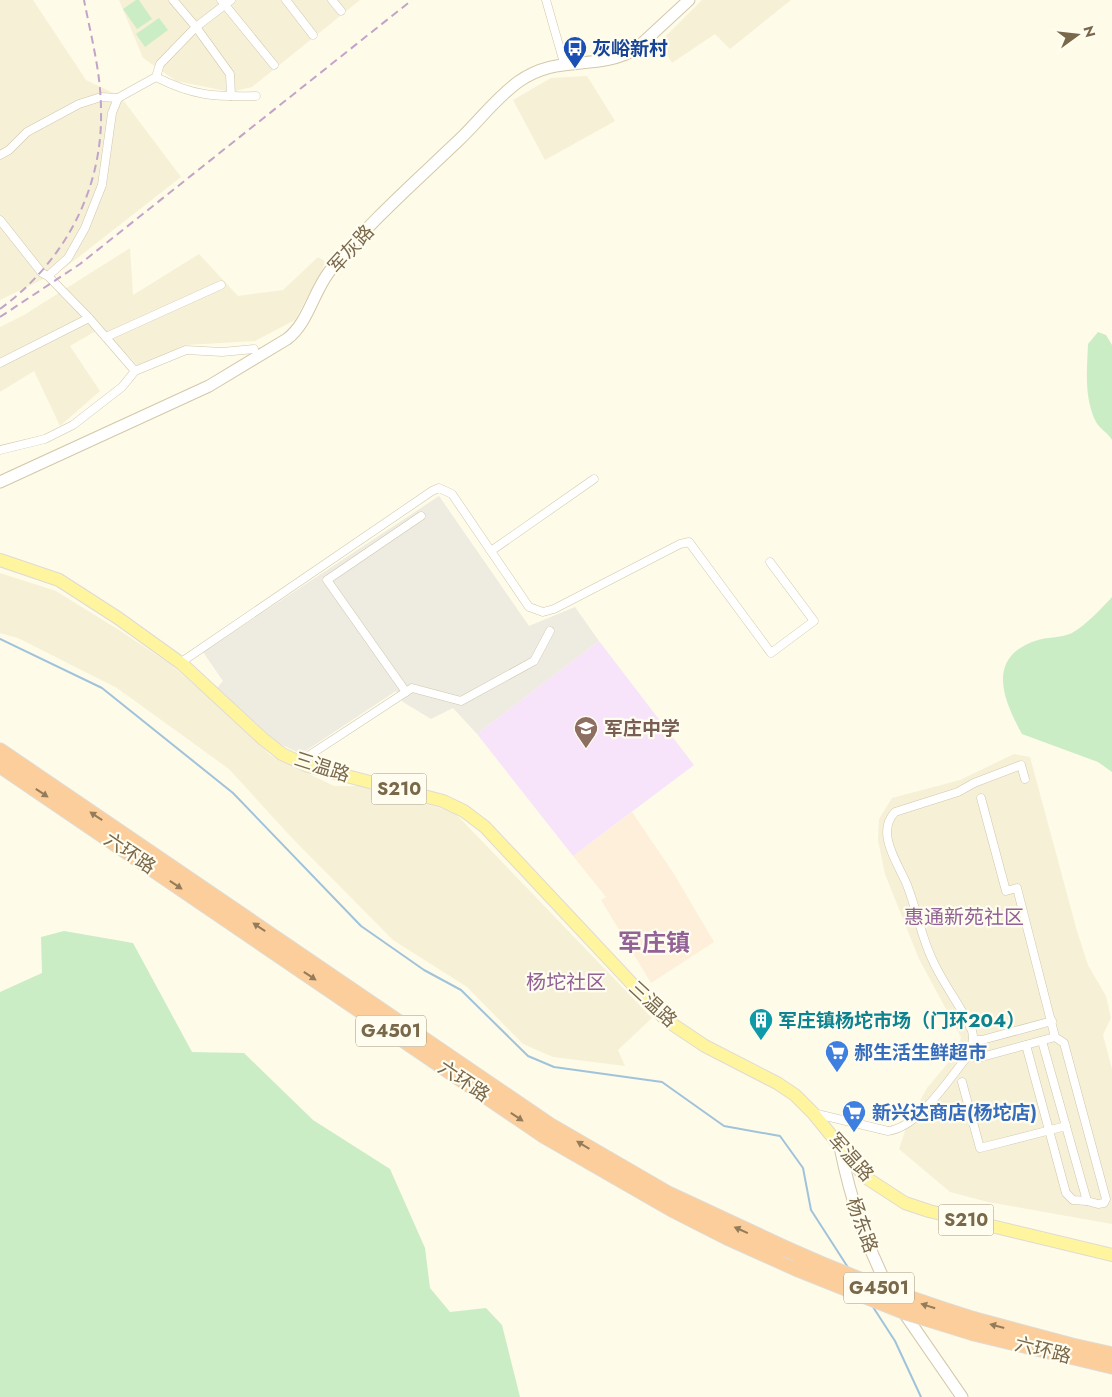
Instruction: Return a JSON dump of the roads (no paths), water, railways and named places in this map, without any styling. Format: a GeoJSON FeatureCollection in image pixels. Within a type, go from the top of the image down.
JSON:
{"type":"FeatureCollection","features":[{"type":"Feature","properties":{"kind":"highway","name":"六环路"},"geometry":{"type":"LineString","coordinates":[[3,760],[549,1125],[668,1194],[844,1275],[975,1326],[1112,1366]]}},
{"type":"Feature","properties":{"kind":"highway","name":"六环路"},"geometry":{"type":"LineString","coordinates":[[3,760],[545,1136],[672,1209],[796,1268],[906,1312],[1112,1355]]}},
{"type":"Feature","properties":{"kind":"main road","name":"三温路"},"geometry":{"type":"LineString","coordinates":[[0,560],[45,574],[72,588],[118,618],[180,663],[282,754],[328,772],[443,801],[464,811],[485,826],[666,1020],[704,1046],[777,1083]]}},
{"type":"Feature","properties":{"kind":"main road","name":"军温路"},"geometry":{"type":"LineString","coordinates":[[777,1083],[795,1094],[812,1112],[865,1177],[905,1203],[929,1211],[1112,1255]]}},
{"type":"Feature","properties":{"kind":"street"},"geometry":{"type":"LineString","coordinates":[[173,0],[196,27],[230,74],[231,96]]}},
{"type":"Feature","properties":{"kind":"street"},"geometry":{"type":"LineString","coordinates":[[286,0],[312,35]]}},
{"type":"Feature","properties":{"kind":"street"},"geometry":{"type":"LineString","coordinates":[[332,0],[341,11]]}},
{"type":"Feature","properties":{"kind":"street"},"geometry":{"type":"LineString","coordinates":[[546,0],[564,64]]}},
{"type":"Feature","properties":{"kind":"street","name":"军灰路"},"geometry":{"type":"LineString","coordinates":[[0,482],[209,386],[287,339],[296,332],[328,274],[410,187],[516,83],[538,70],[564,64],[601,62],[626,55],[636,49],[689,0]]}},
{"type":"Feature","properties":{"kind":"street"},"geometry":{"type":"LineString","coordinates":[[0,155],[9,150],[27,132],[79,104],[101,97],[118,98],[156,77],[160,64],[196,27],[226,2],[274,66]]}},
{"type":"Feature","properties":{"kind":"street"},"geometry":{"type":"LineString","coordinates":[[156,77],[180,90],[216,97],[256,96]]}},
{"type":"Feature","properties":{"kind":"street"},"geometry":{"type":"LineString","coordinates":[[48,276],[68,258],[85,228],[102,185],[112,113],[118,98]]}},
{"type":"Feature","properties":{"kind":"street"},"geometry":{"type":"LineString","coordinates":[[0,220],[42,273],[48,276],[89,318],[135,371]]}},
{"type":"Feature","properties":{"kind":"street"},"geometry":{"type":"LineString","coordinates":[[106,337],[221,285]]}},
{"type":"Feature","properties":{"kind":"street"},"geometry":{"type":"LineString","coordinates":[[0,363],[89,318]]}},
{"type":"Feature","properties":{"kind":"street"},"geometry":{"type":"LineString","coordinates":[[0,450],[45,439],[73,425],[122,387],[135,371],[186,350],[222,352],[254,349]]}},
{"type":"Feature","properties":{"kind":"street"},"geometry":{"type":"LineString","coordinates":[[491,551],[594,479]]}},
{"type":"Feature","properties":{"kind":"street"},"geometry":{"type":"LineString","coordinates":[[180,663],[439,488],[452,494],[529,607],[536,611],[543,612],[554,609],[680,544],[689,542],[771,653],[814,621],[770,562]]}},
{"type":"Feature","properties":{"kind":"street"},"geometry":{"type":"LineString","coordinates":[[406,692],[327,580],[421,516]]}},
{"type":"Feature","properties":{"kind":"street"},"geometry":{"type":"LineString","coordinates":[[299,762],[412,688],[460,701],[534,661],[550,630]]}},
{"type":"Feature","properties":{"kind":"street"},"geometry":{"type":"LineString","coordinates":[[812,1112],[888,1131],[897,1129],[905,1126],[923,1110],[968,1055],[973,1040],[972,1032],[948,991],[921,934],[908,887],[888,842],[886,828],[888,819],[895,812],[958,792],[974,782],[1021,764],[1025,779]]}},
{"type":"Feature","properties":{"kind":"street"},"geometry":{"type":"LineString","coordinates":[[981,798],[1006,891],[1017,888],[1055,1037],[1064,1044],[1106,1199],[1104,1203],[1098,1204],[1074,1200],[1066,1192],[1026,1045]]}},
{"type":"Feature","properties":{"kind":"street"},"geometry":{"type":"LineString","coordinates":[[973,1040],[982,1040],[1052,1021]]}},
{"type":"Feature","properties":{"kind":"street"},"geometry":{"type":"LineString","coordinates":[[968,1055],[978,1058],[1055,1037]]}},
{"type":"Feature","properties":{"kind":"street"},"geometry":{"type":"LineString","coordinates":[[1042,1041],[1087,1201]]}},
{"type":"Feature","properties":{"kind":"street"},"geometry":{"type":"LineString","coordinates":[[962,1082],[980,1148],[1066,1126]]}},
{"type":"Feature","properties":{"kind":"street","name":"杨东路"},"geometry":{"type":"LineString","coordinates":[[840,1147],[851,1199],[880,1273],[893,1297],[962,1397]]}},
{"type":"Feature","properties":{"kind":"waterway"},"geometry":{"type":"LineString","coordinates":[[0,639],[102,688],[233,793],[361,926],[424,970],[461,990],[528,1056],[554,1067],[662,1082],[724,1126],[780,1136],[803,1168],[811,1210],[849,1269]]}},
{"type":"Feature","properties":{"kind":"waterway"},"geometry":{"type":"LineString","coordinates":[[873,1307],[895,1341],[921,1397]]}},
{"type":"Feature","properties":{"kind":"railway"},"geometry":{"type":"LineString","coordinates":[[0,309],[23,290],[61,246],[87,196],[95,168],[100,140],[101,96],[84,0]]}},
{"type":"Feature","properties":{"kind":"railway"},"geometry":{"type":"LineString","coordinates":[[0,317],[80,264],[412,0]]}},
{"type":"Feature","properties":{"kind":"place","name":"灰峪新村"},"geometry":{"type":"Point","coordinates":[575,69]}},
{"type":"Feature","properties":{"kind":"place","name":"军庄中学"},"geometry":{"type":"Point","coordinates":[586,749]}},
{"type":"Feature","properties":{"kind":"place","name":"军庄镇杨坨市场（门环204）"},"geometry":{"type":"Point","coordinates":[761,1041]}},
{"type":"Feature","properties":{"kind":"place","name":"郝生活生鲜超市"},"geometry":{"type":"Point","coordinates":[837,1073]}},
{"type":"Feature","properties":{"kind":"place","name":"新兴达商店(杨坨店)"},"geometry":{"type":"Point","coordinates":[854,1133]}},
{"type":"Feature","properties":{"kind":"district","name":"惠通新苑社区"},"geometry":{"type":"Point","coordinates":[964,917]}},
{"type":"Feature","properties":{"kind":"district","name":"军庄镇"},"geometry":{"type":"Point","coordinates":[654,942]}},
{"type":"Feature","properties":{"kind":"district","name":"杨坨社区"},"geometry":{"type":"Point","coordinates":[566,982]}}]}
